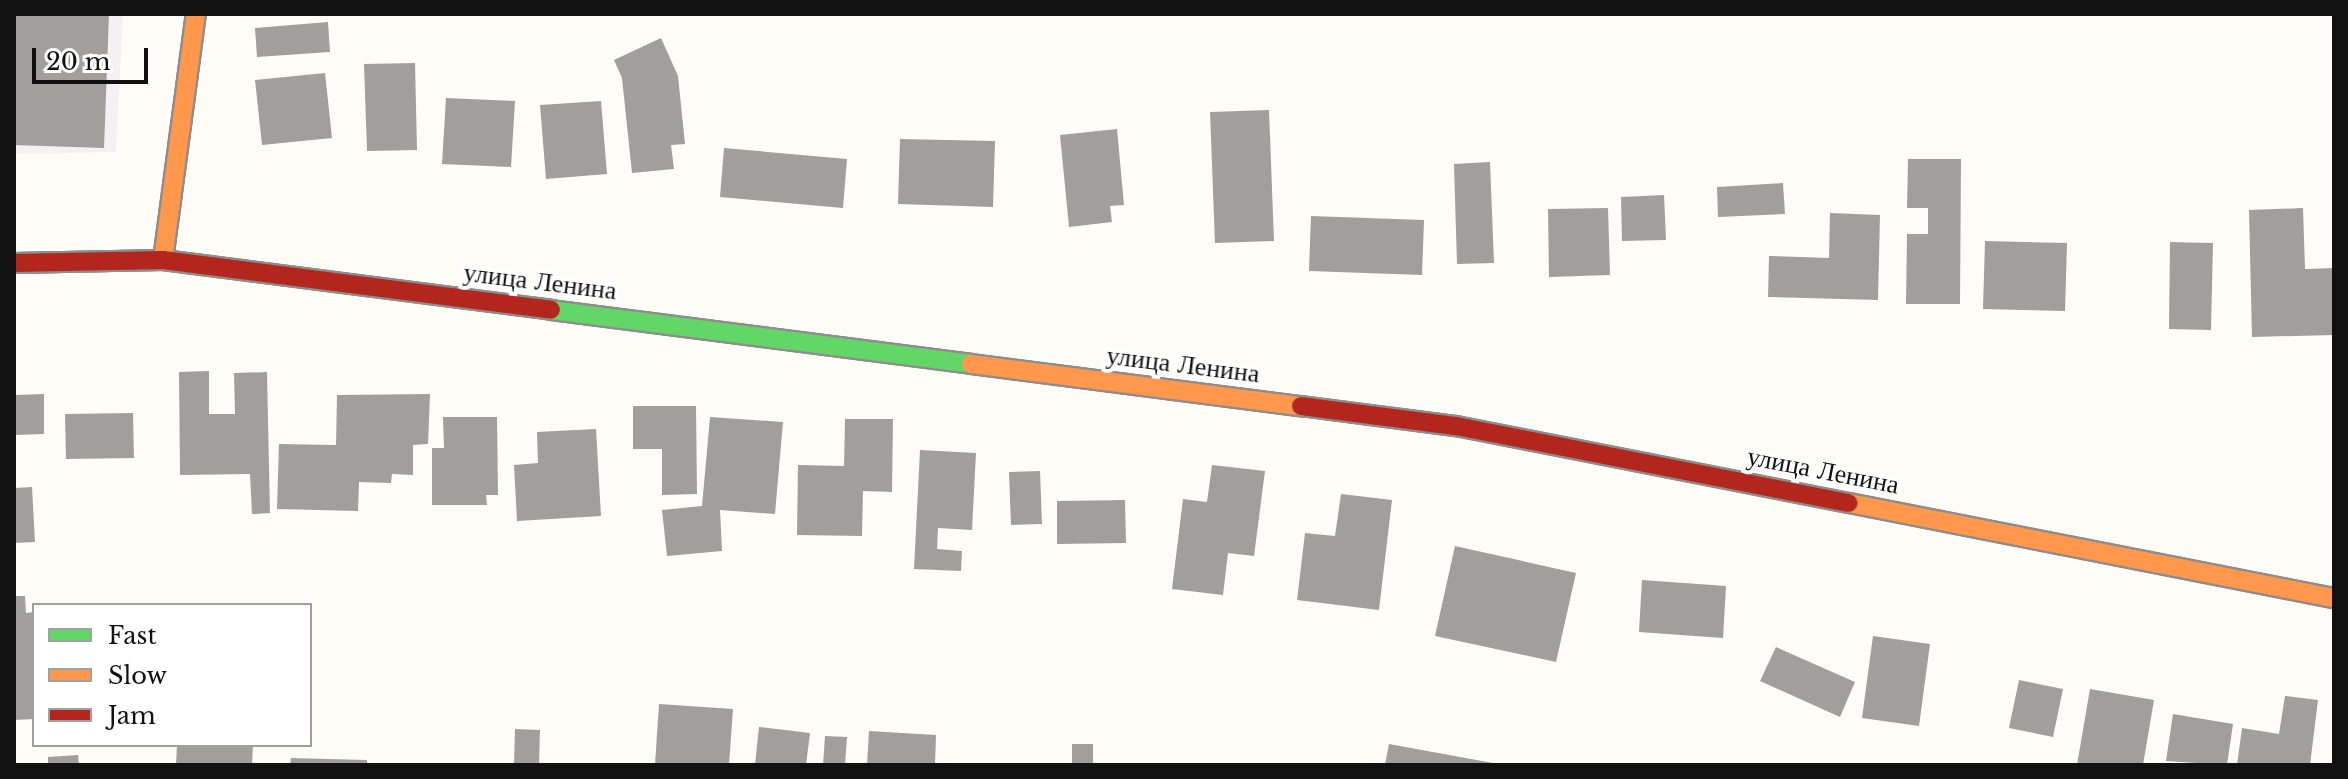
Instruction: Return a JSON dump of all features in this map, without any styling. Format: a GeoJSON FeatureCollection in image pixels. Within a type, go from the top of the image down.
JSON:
{"type":"FeatureCollection","features":[{"type":"Feature","properties":{"kind":"street"},"geometry":{"type":"LineString","coordinates":[[163,260],[196,14]]}},
{"type":"Feature","properties":{"kind":"street","name":"улица Ленина"},"geometry":{"type":"LineString","coordinates":[[14,263],[163,260],[1456,426],[2334,598]]}},
{"type":"Feature","properties":{"kind":"shaded area"},"geometry":{"type":"Polygon","coordinates":[[[14,14],[123,14],[116,152],[14,154],[14,14]]]}},
{"type":"Feature","properties":{"kind":"building"},"geometry":{"type":"Polygon","coordinates":[[[14,14],[109,14],[104,148],[14,145],[14,14]]]}},
{"type":"Feature","properties":{"kind":"building"},"geometry":{"type":"Polygon","coordinates":[[[328,22],[330,52],[257,57],[255,28],[328,22]]]}},
{"type":"Feature","properties":{"kind":"building"},"geometry":{"type":"Polygon","coordinates":[[[661,38],[678,76],[685,144],[671,145],[674,169],[632,173],[622,78],[614,60],[661,38]]]}},
{"type":"Feature","properties":{"kind":"building"},"geometry":{"type":"Polygon","coordinates":[[[415,63],[417,150],[367,151],[364,64],[415,63]]]}},
{"type":"Feature","properties":{"kind":"building"},"geometry":{"type":"Polygon","coordinates":[[[325,73],[332,138],[262,145],[255,80],[325,73]]]}},
{"type":"Feature","properties":{"kind":"building"},"geometry":{"type":"Polygon","coordinates":[[[446,98],[515,101],[511,167],[442,164],[446,98]]]}},
{"type":"Feature","properties":{"kind":"building"},"geometry":{"type":"Polygon","coordinates":[[[601,101],[607,174],[546,179],[540,105],[601,101]]]}},
{"type":"Feature","properties":{"kind":"building"},"geometry":{"type":"Polygon","coordinates":[[[1269,110],[1274,241],[1215,243],[1210,112],[1269,110]]]}},
{"type":"Feature","properties":{"kind":"building"},"geometry":{"type":"Polygon","coordinates":[[[1117,129],[1124,205],[1110,206],[1112,222],[1069,227],[1060,135],[1117,129]]]}},
{"type":"Feature","properties":{"kind":"building"},"geometry":{"type":"Polygon","coordinates":[[[900,139],[995,141],[993,207],[898,204],[900,139]]]}},
{"type":"Feature","properties":{"kind":"building"},"geometry":{"type":"Polygon","coordinates":[[[724,148],[847,159],[843,208],[720,197],[724,148]]]}},
{"type":"Feature","properties":{"kind":"building"},"geometry":{"type":"Polygon","coordinates":[[[1908,159],[1961,159],[1960,304],[1906,304],[1907,234],[1928,234],[1928,208],[1907,208],[1908,159]]]}},
{"type":"Feature","properties":{"kind":"building"},"geometry":{"type":"Polygon","coordinates":[[[1490,162],[1494,263],[1457,264],[1454,164],[1490,162]]]}},
{"type":"Feature","properties":{"kind":"building"},"geometry":{"type":"Polygon","coordinates":[[[1783,183],[1785,214],[1718,217],[1717,187],[1783,183]]]}},
{"type":"Feature","properties":{"kind":"building"},"geometry":{"type":"Polygon","coordinates":[[[1664,195],[1666,240],[1622,241],[1621,197],[1664,195]]]}},
{"type":"Feature","properties":{"kind":"building"},"geometry":{"type":"Polygon","coordinates":[[[1608,208],[1610,275],[1549,277],[1548,209],[1608,208]]]}},
{"type":"Feature","properties":{"kind":"building"},"geometry":{"type":"Polygon","coordinates":[[[2303,208],[2305,269],[2334,268],[2334,335],[2252,337],[2249,210],[2303,208]]]}},
{"type":"Feature","properties":{"kind":"building"},"geometry":{"type":"Polygon","coordinates":[[[1830,213],[1880,215],[1878,300],[1768,297],[1769,256],[1829,258],[1830,213]]]}},
{"type":"Feature","properties":{"kind":"building"},"geometry":{"type":"Polygon","coordinates":[[[1311,216],[1424,220],[1422,275],[1309,271],[1311,216]]]}},
{"type":"Feature","properties":{"kind":"building"},"geometry":{"type":"Polygon","coordinates":[[[1985,241],[2067,243],[2065,311],[1983,309],[1985,241]]]}},
{"type":"Feature","properties":{"kind":"building"},"geometry":{"type":"Polygon","coordinates":[[[2170,242],[2213,243],[2211,330],[2169,329],[2170,242]]]}},
{"type":"Feature","properties":{"kind":"building"},"geometry":{"type":"Polygon","coordinates":[[[209,371],[209,414],[235,414],[234,373],[267,372],[270,513],[252,514],[250,474],[180,475],[179,372],[209,371]]]}},
{"type":"Feature","properties":{"kind":"building"},"geometry":{"type":"Polygon","coordinates":[[[44,394],[44,434],[14,435],[14,395],[44,394]]]}},
{"type":"Feature","properties":{"kind":"building"},"geometry":{"type":"Polygon","coordinates":[[[430,394],[428,444],[413,445],[413,475],[392,474],[391,483],[359,482],[358,511],[277,509],[279,444],[336,445],[337,395],[430,394]]]}},
{"type":"Feature","properties":{"kind":"building"},"geometry":{"type":"Polygon","coordinates":[[[633,406],[696,406],[697,494],[662,495],[662,449],[633,449],[633,406]]]}},
{"type":"Feature","properties":{"kind":"building"},"geometry":{"type":"Polygon","coordinates":[[[133,413],[134,458],[66,459],[65,414],[133,413]]]}},
{"type":"Feature","properties":{"kind":"building"},"geometry":{"type":"Polygon","coordinates":[[[443,417],[497,417],[498,495],[486,495],[487,505],[432,505],[432,448],[444,448],[443,417]]]}},
{"type":"Feature","properties":{"kind":"building"},"geometry":{"type":"Polygon","coordinates":[[[710,417],[783,422],[775,514],[720,510],[722,551],[667,556],[662,510],[702,506],[710,417]]]}},
{"type":"Feature","properties":{"kind":"building"},"geometry":{"type":"Polygon","coordinates":[[[845,419],[893,419],[892,492],[863,491],[862,536],[797,535],[798,465],[844,466],[845,419]]]}},
{"type":"Feature","properties":{"kind":"building"},"geometry":{"type":"Polygon","coordinates":[[[596,429],[601,516],[517,521],[514,465],[538,463],[537,432],[596,429]]]}},
{"type":"Feature","properties":{"kind":"building"},"geometry":{"type":"Polygon","coordinates":[[[920,450],[976,453],[972,530],[938,528],[937,549],[962,551],[961,571],[914,569],[920,450]]]}},
{"type":"Feature","properties":{"kind":"building"},"geometry":{"type":"Polygon","coordinates":[[[1212,465],[1265,471],[1254,556],[1228,553],[1223,595],[1172,589],[1183,499],[1207,502],[1212,465]]]}},
{"type":"Feature","properties":{"kind":"building"},"geometry":{"type":"Polygon","coordinates":[[[1040,471],[1042,524],[1011,525],[1009,472],[1040,471]]]}},
{"type":"Feature","properties":{"kind":"building"},"geometry":{"type":"Polygon","coordinates":[[[32,487],[35,542],[14,543],[14,488],[32,487]]]}},
{"type":"Feature","properties":{"kind":"building"},"geometry":{"type":"Polygon","coordinates":[[[1341,494],[1392,500],[1379,610],[1297,600],[1305,533],[1335,536],[1341,494]]]}},
{"type":"Feature","properties":{"kind":"building"},"geometry":{"type":"Polygon","coordinates":[[[1125,500],[1126,543],[1057,544],[1057,501],[1125,500]]]}},
{"type":"Feature","properties":{"kind":"building"},"geometry":{"type":"Polygon","coordinates":[[[1455,546],[1576,573],[1556,662],[1435,636],[1455,546]]]}},
{"type":"Feature","properties":{"kind":"building"},"geometry":{"type":"Polygon","coordinates":[[[1642,580],[1726,586],[1723,638],[1639,632],[1642,580]]]}},
{"type":"Feature","properties":{"kind":"building"},"geometry":{"type":"Polygon","coordinates":[[[14,596],[25,596],[26,613],[32,612],[32,719],[14,720],[14,596]]]}},
{"type":"Feature","properties":{"kind":"building"},"geometry":{"type":"Polygon","coordinates":[[[1873,636],[1930,644],[1919,726],[1862,718],[1873,636]]]}},
{"type":"Feature","properties":{"kind":"building"},"geometry":{"type":"Polygon","coordinates":[[[1776,647],[1855,682],[1840,717],[1760,681],[1776,647]]]}},
{"type":"Feature","properties":{"kind":"building"},"geometry":{"type":"Polygon","coordinates":[[[2019,680],[2063,689],[2053,737],[2009,728],[2019,680]]]}},
{"type":"Feature","properties":{"kind":"building"},"geometry":{"type":"Polygon","coordinates":[[[2090,689],[2154,700],[2143,765],[2077,765],[2090,689]]]}},
{"type":"Feature","properties":{"kind":"building"},"geometry":{"type":"Polygon","coordinates":[[[2285,696],[2318,700],[2310,765],[2237,765],[2242,728],[2279,734],[2285,696]]]}},
{"type":"Feature","properties":{"kind":"building"},"geometry":{"type":"Polygon","coordinates":[[[659,704],[733,709],[729,765],[655,765],[659,704]]]}},
{"type":"Feature","properties":{"kind":"building"},"geometry":{"type":"Polygon","coordinates":[[[2173,714],[2233,724],[2227,765],[2166,761],[2173,714]]]}},
{"type":"Feature","properties":{"kind":"building"},"geometry":{"type":"Polygon","coordinates":[[[759,727],[810,733],[806,765],[755,765],[759,727]]]}},
{"type":"Feature","properties":{"kind":"building"},"geometry":{"type":"Polygon","coordinates":[[[515,729],[540,730],[539,765],[514,765],[515,729]]]}},
{"type":"Feature","properties":{"kind":"building"},"geometry":{"type":"Polygon","coordinates":[[[869,731],[936,735],[935,765],[867,765],[869,731]]]}},
{"type":"Feature","properties":{"kind":"building"},"geometry":{"type":"Polygon","coordinates":[[[825,736],[847,737],[845,765],[823,765],[825,736]]]}},
{"type":"Feature","properties":{"kind":"building"},"geometry":{"type":"Polygon","coordinates":[[[1072,744],[1093,744],[1093,765],[1072,765],[1072,744]]]}},
{"type":"Feature","properties":{"kind":"building"},"geometry":{"type":"Polygon","coordinates":[[[1389,744],[1493,763],[1385,765],[1389,744]]]}},
{"type":"Feature","properties":{"kind":"building"},"geometry":{"type":"Polygon","coordinates":[[[177,747],[253,747],[252,765],[176,765],[177,747]]]}},
{"type":"Feature","properties":{"kind":"building"},"geometry":{"type":"Polygon","coordinates":[[[78,755],[79,765],[48,765],[48,757],[78,755]]]}},
{"type":"Feature","properties":{"kind":"building"},"geometry":{"type":"Polygon","coordinates":[[[291,758],[367,760],[367,765],[290,765],[291,758]]]}},
{"type":"Feature","properties":{"kind":"traffic: fast"},"geometry":{"type":"LineString","coordinates":[[551,310],[971,364]]}},
{"type":"Feature","properties":{"kind":"traffic: slow"},"geometry":{"type":"LineString","coordinates":[[163,260],[196,14]]}},
{"type":"Feature","properties":{"kind":"traffic: slow"},"geometry":{"type":"LineString","coordinates":[[971,364],[1301,406]]}},
{"type":"Feature","properties":{"kind":"traffic: slow"},"geometry":{"type":"LineString","coordinates":[[1849,503],[2334,598]]}},
{"type":"Feature","properties":{"kind":"traffic: jam"},"geometry":{"type":"LineString","coordinates":[[14,263],[163,260],[551,310]]}},
{"type":"Feature","properties":{"kind":"traffic: jam"},"geometry":{"type":"LineString","coordinates":[[1301,406],[1456,426],[1849,503]]}}]}
